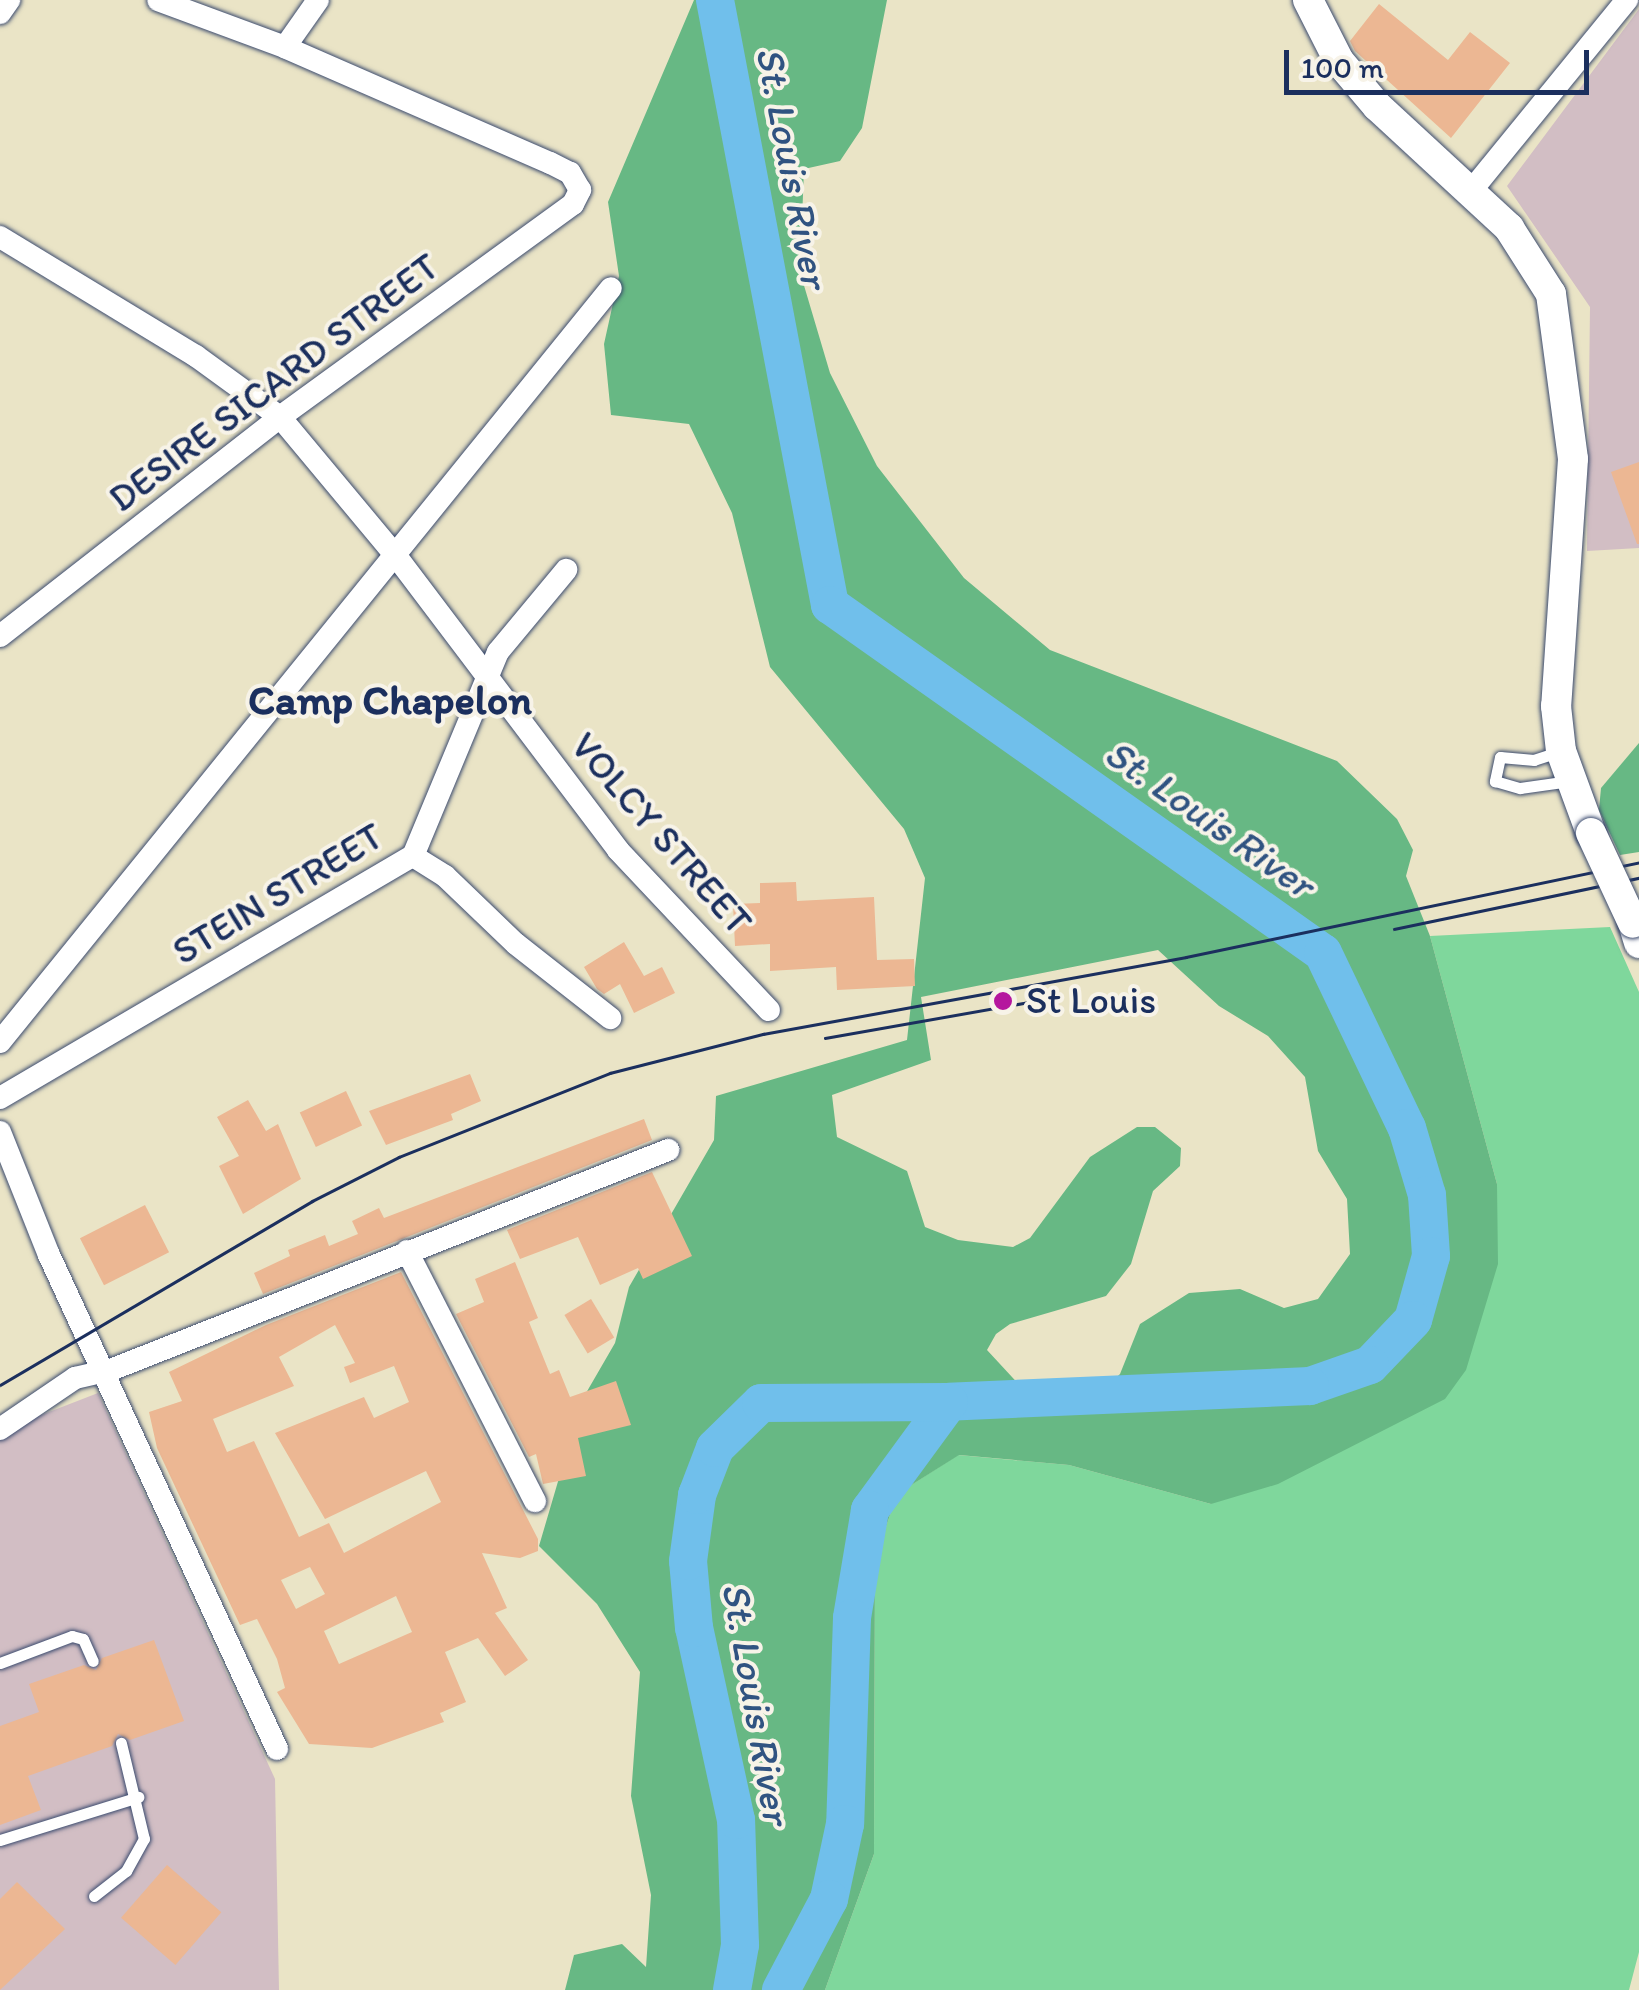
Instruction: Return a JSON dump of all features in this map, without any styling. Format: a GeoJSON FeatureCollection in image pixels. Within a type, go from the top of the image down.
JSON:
{"type":"FeatureCollection","features":[{"type":"Feature","properties":{"kind":"main road"},"geometry":{"type":"LineString","coordinates":[[1308,0],[1340,61],[1377,106],[1471,191],[1536,261],[1559,320],[1573,458],[1556,682],[1561,750],[1591,833],[1636,933]]}},
{"type":"Feature","properties":{"kind":"street"},"geometry":{"type":"LineString","coordinates":[[0,13],[9,0]]}},
{"type":"Feature","properties":{"kind":"street"},"geometry":{"type":"LineString","coordinates":[[158,0],[285,47],[318,0]]}},
{"type":"Feature","properties":{"kind":"street"},"geometry":{"type":"LineString","coordinates":[[1471,191],[1627,0]]}},
{"type":"Feature","properties":{"kind":"street","name":"DESIRE SICARD STREET"},"geometry":{"type":"LineString","coordinates":[[0,636],[280,418],[573,204],[577,180],[285,47]]}},
{"type":"Feature","properties":{"kind":"street","name":"VOLCY STREET"},"geometry":{"type":"LineString","coordinates":[[0,238],[196,356],[280,418],[396,556],[618,850],[770,1010]]}},
{"type":"Feature","properties":{"kind":"street"},"geometry":{"type":"LineString","coordinates":[[0,1042],[610,288]]}},
{"type":"Feature","properties":{"kind":"street","name":"STEIN STREET"},"geometry":{"type":"LineString","coordinates":[[0,1098],[414,856],[486,676],[566,570]]}},
{"type":"Feature","properties":{"kind":"street"},"geometry":{"type":"LineString","coordinates":[[414,856],[445,876],[610,1018]]}},
{"type":"Feature","properties":{"kind":"street"},"geometry":{"type":"LineString","coordinates":[[1,1135],[277,1749]]}},
{"type":"Feature","properties":{"kind":"street"},"geometry":{"type":"LineString","coordinates":[[0,1428],[75,1378],[104,1371],[668,1150]]}},
{"type":"Feature","properties":{"kind":"street"},"geometry":{"type":"LineString","coordinates":[[408,1251],[534,1500]]}},
{"type":"Feature","properties":{"kind":"lane"},"geometry":{"type":"LineString","coordinates":[[1561,750],[1534,760],[1500,757],[1492,772],[1504,787],[1570,781]]}},
{"type":"Feature","properties":{"kind":"lane"},"geometry":{"type":"LineString","coordinates":[[0,1663],[72,1636],[84,1639],[93,1661]]}},
{"type":"Feature","properties":{"kind":"lane"},"geometry":{"type":"LineString","coordinates":[[94,1896],[138,1856],[144,1838],[138,1796],[121,1744]]}},
{"type":"Feature","properties":{"kind":"lane"},"geometry":{"type":"LineString","coordinates":[[0,1840],[138,1796]]}},
{"type":"Feature","properties":{"kind":"shaded area"},"geometry":{"type":"Polygon","coordinates":[[[1639,9],[1639,548],[1587,551],[1590,307],[1507,186],[1639,9]]]}},
{"type":"Feature","properties":{"kind":"shaded area"},"geometry":{"type":"Polygon","coordinates":[[[98,1393],[275,1779],[279,1990],[0,1990],[0,1431],[98,1393]]]}},
{"type":"Feature","properties":{"kind":"green space"},"geometry":{"type":"Polygon","coordinates":[[[694,0],[887,0],[862,128],[840,161],[804,169],[800,272],[830,373],[877,466],[964,578],[1050,650],[1337,761],[1397,819],[1413,850],[1406,876],[1430,936],[1497,1184],[1498,1264],[1466,1370],[1445,1399],[1278,1484],[1211,1504],[1069,1465],[959,1455],[897,1494],[875,1560],[874,1854],[825,1990],[565,1990],[574,1955],[622,1944],[646,1967],[651,1895],[631,1796],[640,1672],[597,1604],[539,1546],[582,1400],[615,1343],[629,1287],[714,1140],[716,1096],[907,1040],[925,878],[904,829],[770,667],[732,513],[689,424],[611,415],[604,344],[619,276],[608,202],[694,0]],[[1158,950],[921,997],[931,1060],[832,1095],[837,1137],[907,1171],[925,1227],[958,1240],[1013,1247],[1030,1238],[1090,1157],[1137,1127],[1155,1127],[1181,1148],[1180,1166],[1153,1191],[1131,1264],[1106,1296],[1010,1324],[996,1334],[987,1350],[1026,1392],[1093,1400],[1120,1374],[1140,1324],[1189,1293],[1240,1289],[1284,1308],[1318,1299],[1350,1254],[1347,1199],[1318,1151],[1305,1077],[1268,1036],[1219,1006],[1158,950]]]}},
{"type":"Feature","properties":{"kind":"green space"},"geometry":{"type":"Polygon","coordinates":[[[1639,743],[1639,852],[1620,855],[1599,810],[1601,788],[1639,743]]]}},
{"type":"Feature","properties":{"kind":"green space"},"geometry":{"type":"Polygon","coordinates":[[[1610,927],[1639,992],[1639,1952],[1629,1990],[825,1990],[874,1854],[875,1560],[897,1494],[958,1455],[1069,1465],[1211,1504],[1497,1184],[1430,936],[1610,927]]]}},
{"type":"Feature","properties":{"kind":"building"},"geometry":{"type":"Polygon","coordinates":[[[1379,4],[1448,60],[1470,32],[1510,63],[1451,138],[1355,51],[1350,41],[1379,4]]]}},
{"type":"Feature","properties":{"kind":"building"},"geometry":{"type":"Polygon","coordinates":[[[1639,462],[1639,544],[1637,544],[1611,472],[1639,462]]]}},
{"type":"Feature","properties":{"kind":"building"},"geometry":{"type":"Polygon","coordinates":[[[796,882],[797,901],[874,897],[877,960],[914,959],[915,986],[837,990],[836,967],[770,971],[770,944],[735,946],[733,904],[760,903],[760,883],[796,882]]]}},
{"type":"Feature","properties":{"kind":"building"},"geometry":{"type":"Polygon","coordinates":[[[624,942],[644,976],[662,967],[675,993],[634,1013],[620,984],[604,994],[597,989],[584,967],[624,942]]]}},
{"type":"Feature","properties":{"kind":"building"},"geometry":{"type":"Polygon","coordinates":[[[470,1074],[481,1101],[451,1114],[453,1120],[386,1145],[369,1111],[470,1074]]]}},
{"type":"Feature","properties":{"kind":"building"},"geometry":{"type":"Polygon","coordinates":[[[346,1091],[362,1125],[316,1147],[300,1113],[346,1091]]]}},
{"type":"Feature","properties":{"kind":"building"},"geometry":{"type":"Polygon","coordinates":[[[248,1100],[266,1131],[278,1124],[301,1179],[243,1214],[219,1166],[239,1156],[217,1117],[248,1100]]]}},
{"type":"Feature","properties":{"kind":"building"},"geometry":{"type":"Polygon","coordinates":[[[644,1119],[652,1140],[263,1294],[254,1273],[290,1256],[288,1250],[325,1235],[329,1246],[358,1234],[352,1221],[379,1208],[384,1218],[644,1119]]]}},
{"type":"Feature","properties":{"kind":"building"},"geometry":{"type":"Polygon","coordinates":[[[652,1172],[692,1256],[643,1279],[638,1268],[600,1285],[578,1237],[520,1259],[507,1230],[652,1172]]]}},
{"type":"Feature","properties":{"kind":"building"},"geometry":{"type":"Polygon","coordinates":[[[145,1205],[169,1252],[104,1285],[80,1238],[145,1205]]]}},
{"type":"Feature","properties":{"kind":"building"},"geometry":{"type":"Polygon","coordinates":[[[515,1262],[538,1318],[529,1322],[550,1374],[559,1370],[570,1397],[616,1381],[631,1425],[578,1438],[586,1476],[543,1484],[536,1454],[529,1457],[456,1314],[484,1302],[475,1279],[515,1262]]]}},
{"type":"Feature","properties":{"kind":"building"},"geometry":{"type":"Polygon","coordinates":[[[401,1272],[538,1539],[538,1551],[520,1558],[482,1553],[507,1608],[495,1613],[528,1660],[505,1676],[478,1638],[445,1652],[466,1702],[440,1713],[444,1722],[372,1748],[309,1744],[277,1692],[285,1688],[277,1659],[257,1619],[240,1625],[157,1448],[149,1412],[182,1401],[169,1372],[266,1325],[401,1272]],[[335,1325],[279,1357],[294,1386],[213,1419],[227,1452],[254,1441],[299,1537],[329,1523],[344,1553],[441,1502],[426,1471],[325,1519],[275,1433],[364,1397],[374,1418],[409,1402],[394,1366],[350,1383],[344,1367],[355,1363],[335,1325]],[[310,1567],[281,1580],[296,1609],[325,1594],[310,1567]],[[396,1596],[324,1631],[339,1664],[412,1632],[396,1596]]]}},
{"type":"Feature","properties":{"kind":"building"},"geometry":{"type":"Polygon","coordinates":[[[591,1299],[614,1338],[588,1354],[564,1315],[591,1299]]]}},
{"type":"Feature","properties":{"kind":"building"},"geometry":{"type":"Polygon","coordinates":[[[154,1640],[184,1721],[130,1740],[118,1734],[112,1746],[28,1776],[41,1810],[0,1825],[0,1726],[39,1712],[29,1684],[84,1665],[96,1670],[102,1658],[154,1640]]]}},
{"type":"Feature","properties":{"kind":"building"},"geometry":{"type":"Polygon","coordinates":[[[167,1865],[221,1912],[175,1965],[121,1918],[167,1865]]]}},
{"type":"Feature","properties":{"kind":"building"},"geometry":{"type":"Polygon","coordinates":[[[17,1882],[65,1929],[0,1990],[0,1899],[17,1882]]]}},
{"type":"Feature","properties":{"kind":"waterway","name":"St. Louis River"},"geometry":{"type":"LineString","coordinates":[[715,0],[830,605],[1323,953],[1407,1128],[1427,1195],[1431,1256],[1413,1320],[1370,1365],[1310,1386],[949,1402],[870,1510],[852,1618],[845,1824],[829,1899],[781,1990]]}},
{"type":"Feature","properties":{"kind":"waterway","name":"St. Louis River"},"geometry":{"type":"LineString","coordinates":[[732,1990],[740,1945],[736,1820],[694,1628],[688,1561],[697,1495],[715,1448],[761,1403],[949,1402]]}},
{"type":"Feature","properties":{"kind":"tram line"},"geometry":{"type":"LineString","coordinates":[[0,1385],[312,1201],[399,1157],[610,1073],[763,1034],[1186,957],[1639,862]]}},
{"type":"Feature","properties":{"kind":"tram line"},"geometry":{"type":"LineString","coordinates":[[1394,929],[1639,878]]}},
{"type":"Feature","properties":{"kind":"tram line"},"geometry":{"type":"LineString","coordinates":[[825,1038],[1041,1000]]}},
{"type":"Feature","properties":{"kind":"place","name":"St Louis"},"geometry":{"type":"Point","coordinates":[1003,1001]}},
{"type":"Feature","properties":{"kind":"district","name":"Camp Chapelon"},"geometry":{"type":"Point","coordinates":[390,700]}}]}
